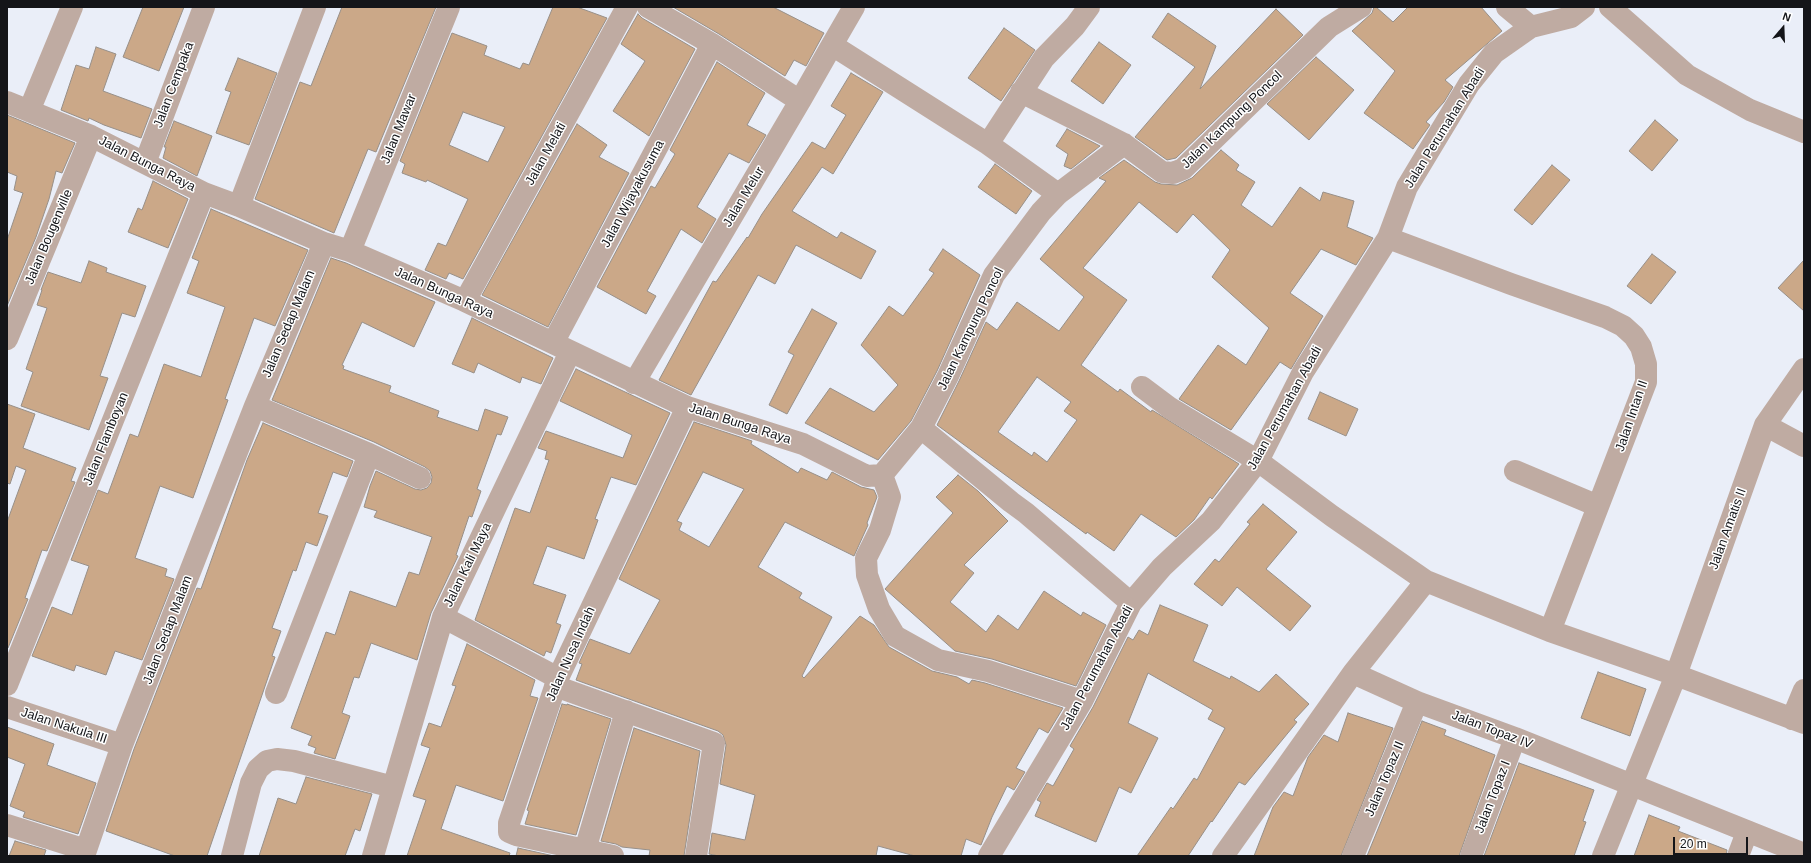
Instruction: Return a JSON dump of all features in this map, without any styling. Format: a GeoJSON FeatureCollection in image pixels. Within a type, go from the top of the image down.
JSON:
{"type":"FeatureCollection","features":[{"type":"Feature","properties":{"kind":"street"},"geometry":{"type":"LineString","coordinates":[[29,111],[72,7]]}},
{"type":"Feature","properties":{"kind":"street","name":"Jalan Cempaka"},"geometry":{"type":"LineString","coordinates":[[145,163],[204,7]]}},
{"type":"Feature","properties":{"kind":"street"},"geometry":{"type":"LineString","coordinates":[[238,206],[315,7]]}},
{"type":"Feature","properties":{"kind":"street","name":"Jalan Mawar"},"geometry":{"type":"LineString","coordinates":[[350,251],[449,7]]}},
{"type":"Feature","properties":{"kind":"street","name":"Jalan Melati"},"geometry":{"type":"LineString","coordinates":[[465,302],[627,7]]}},
{"type":"Feature","properties":{"kind":"street"},"geometry":{"type":"LineString","coordinates":[[648,7],[712,44],[800,101]]}},
{"type":"Feature","properties":{"kind":"street","name":"Jalan Melur"},"geometry":{"type":"LineString","coordinates":[[634,383],[854,7]]}},
{"type":"Feature","properties":{"kind":"street"},"geometry":{"type":"LineString","coordinates":[[988,144],[1044,58],[1075,26],[1089,7]]}},
{"type":"Feature","properties":{"kind":"street","name":"Jalan Kampung Poncol"},"geometry":{"type":"LineString","coordinates":[[882,475],[921,428],[948,376],[994,275],[1041,212],[1058,194],[1124,144],[1162,172],[1173,173],[1183,169],[1329,27],[1361,7]]}},
{"type":"Feature","properties":{"kind":"street"},"geometry":{"type":"LineString","coordinates":[[1507,7],[1531,27]]}},
{"type":"Feature","properties":{"kind":"street","name":"Jalan Perumahan Abadi"},"geometry":{"type":"LineString","coordinates":[[990,856],[1082,701],[1131,603],[1162,567],[1211,521],[1258,460],[1303,372],[1388,238],[1407,187],[1469,84],[1494,53],[1531,27],[1571,17],[1584,7]]}},
{"type":"Feature","properties":{"kind":"street"},"geometry":{"type":"LineString","coordinates":[[1610,7],[1687,75],[1750,110],[1804,132]]}},
{"type":"Feature","properties":{"kind":"street","name":"Jalan Wijayakusuma"},"geometry":{"type":"LineString","coordinates":[[561,348],[712,44]]}},
{"type":"Feature","properties":{"kind":"street"},"geometry":{"type":"LineString","coordinates":[[832,45],[988,144],[1058,194]]}},
{"type":"Feature","properties":{"kind":"street"},"geometry":{"type":"LineString","coordinates":[[1022,92],[1124,144]]}},
{"type":"Feature","properties":{"kind":"street","name":"Jalan Bunga Raya"},"geometry":{"type":"LineString","coordinates":[[7,102],[91,136],[204,193],[324,243],[350,251],[465,302],[687,407],[803,444],[866,476],[882,475]]}},
{"type":"Feature","properties":{"kind":"street","name":"Jalan Bougenville"},"geometry":{"type":"LineString","coordinates":[[7,338],[91,136]]}},
{"type":"Feature","properties":{"kind":"street","name":"Jalan Flamboyan"},"geometry":{"type":"LineString","coordinates":[[7,685],[204,193]]}},
{"type":"Feature","properties":{"kind":"street","name":"Jalan Intan II"},"geometry":{"type":"LineString","coordinates":[[1388,238],[1605,317],[1623,326],[1634,336],[1641,347],[1646,364],[1646,382],[1550,632]]}},
{"type":"Feature","properties":{"kind":"street","name":"Jalan Sedap Malam"},"geometry":{"type":"LineString","coordinates":[[85,853],[122,745],[255,406],[324,243]]}},
{"type":"Feature","properties":{"kind":"street","name":"Jalan Kali Maya"},"geometry":{"type":"LineString","coordinates":[[373,856],[443,617],[561,348]]}},
{"type":"Feature","properties":{"kind":"street","name":"Jalan Amatis II"},"geometry":{"type":"LineString","coordinates":[[1676,675],[1766,425],[1804,369]]}},
{"type":"Feature","properties":{"kind":"street"},"geometry":{"type":"LineString","coordinates":[[1142,387],[1170,408],[1258,460],[1332,516],[1426,580],[1550,632],[1676,675],[1798,721],[1804,690]]}},
{"type":"Feature","properties":{"kind":"street"},"geometry":{"type":"LineString","coordinates":[[255,406],[369,454],[420,478]]}},
{"type":"Feature","properties":{"kind":"street","name":"Jalan Nusa Indah"},"geometry":{"type":"LineString","coordinates":[[613,856],[585,850],[554,850],[509,832],[509,823],[556,682],[687,407]]}},
{"type":"Feature","properties":{"kind":"street"},"geometry":{"type":"LineString","coordinates":[[1766,425],[1804,446]]}},
{"type":"Feature","properties":{"kind":"street"},"geometry":{"type":"LineString","coordinates":[[921,428],[1026,513],[1131,603]]}},
{"type":"Feature","properties":{"kind":"street"},"geometry":{"type":"LineString","coordinates":[[276,693],[369,454]]}},
{"type":"Feature","properties":{"kind":"street"},"geometry":{"type":"LineString","coordinates":[[1515,471],[1598,506]]}},
{"type":"Feature","properties":{"kind":"street"},"geometry":{"type":"LineString","coordinates":[[882,475],[890,497],[880,530],[866,558],[867,575],[879,609],[895,636],[938,660],[988,671],[1082,701]]}},
{"type":"Feature","properties":{"kind":"street"},"geometry":{"type":"LineString","coordinates":[[1223,856],[1353,673],[1426,580]]}},
{"type":"Feature","properties":{"kind":"street"},"geometry":{"type":"LineString","coordinates":[[443,617],[556,682],[626,711],[714,743],[696,856]]}},
{"type":"Feature","properties":{"kind":"street","name":"Jalan Topaz IV"},"geometry":{"type":"LineString","coordinates":[[1353,673],[1417,702],[1516,738],[1804,854]]}},
{"type":"Feature","properties":{"kind":"street"},"geometry":{"type":"LineString","coordinates":[[1604,856],[1676,675]]}},
{"type":"Feature","properties":{"kind":"street","name":"Jalan Topaz II"},"geometry":{"type":"LineString","coordinates":[[1353,856],[1417,702]]}},
{"type":"Feature","properties":{"kind":"street","name":"Jalan Nakula III"},"geometry":{"type":"LineString","coordinates":[[7,707],[122,745]]}},
{"type":"Feature","properties":{"kind":"street"},"geometry":{"type":"LineString","coordinates":[[585,850],[626,711]]}},
{"type":"Feature","properties":{"kind":"street","name":"Jalan Topaz I"},"geometry":{"type":"LineString","coordinates":[[1471,856],[1516,738]]}},
{"type":"Feature","properties":{"kind":"street"},"geometry":{"type":"LineString","coordinates":[[232,856],[251,783],[258,769],[267,761],[277,758],[294,761],[393,787]]}},
{"type":"Feature","properties":{"kind":"street"},"geometry":{"type":"LineString","coordinates":[[7,825],[85,853]]}},
{"type":"Feature","properties":{"kind":"street"},"geometry":{"type":"LineString","coordinates":[[1738,856],[1747,832]]}},
{"type":"Feature","properties":{"kind":"building"},"geometry":{"type":"Polygon","coordinates":[[[143,7],[184,7],[159,71],[123,57],[143,7]]]}},
{"type":"Feature","properties":{"kind":"building"},"geometry":{"type":"Polygon","coordinates":[[[342,7],[436,7],[376,152],[368,149],[334,233],[255,199],[300,82],[311,86],[342,7]]]}},
{"type":"Feature","properties":{"kind":"building"},"geometry":{"type":"Polygon","coordinates":[[[553,7],[577,7],[607,18],[463,279],[449,273],[446,279],[425,270],[438,243],[446,246],[468,199],[427,180],[426,182],[402,173],[405,164],[400,161],[452,33],[487,46],[484,55],[520,69],[523,63],[529,65],[553,7]],[[463,112],[449,145],[488,162],[505,127],[463,112]]]}},
{"type":"Feature","properties":{"kind":"building"},"geometry":{"type":"Polygon","coordinates":[[[673,7],[773,7],[824,33],[806,66],[794,60],[785,76],[673,7]]]}},
{"type":"Feature","properties":{"kind":"building"},"geometry":{"type":"Polygon","coordinates":[[[1374,7],[1376,7],[1393,22],[1408,7],[1481,7],[1502,31],[1445,80],[1453,87],[1444,102],[1426,122],[1430,125],[1413,149],[1364,113],[1395,71],[1352,31],[1372,13],[1374,7]]]}},
{"type":"Feature","properties":{"kind":"building"},"geometry":{"type":"Polygon","coordinates":[[[1276,9],[1303,35],[1176,158],[1167,160],[1135,137],[1195,67],[1152,37],[1168,13],[1216,46],[1200,89],[1276,9]]]}},
{"type":"Feature","properties":{"kind":"building"},"geometry":{"type":"Polygon","coordinates":[[[638,14],[642,18],[695,49],[649,136],[613,111],[645,61],[621,44],[638,14]]]}},
{"type":"Feature","properties":{"kind":"building"},"geometry":{"type":"Polygon","coordinates":[[[1004,28],[1035,50],[1001,101],[968,78],[1004,28]]]}},
{"type":"Feature","properties":{"kind":"building"},"geometry":{"type":"Polygon","coordinates":[[[1099,42],[1131,65],[1103,104],[1071,81],[1099,42]]]}},
{"type":"Feature","properties":{"kind":"building"},"geometry":{"type":"Polygon","coordinates":[[[96,47],[116,54],[103,91],[152,109],[141,138],[89,118],[88,121],[61,110],[76,65],[89,69],[96,47]]]}},
{"type":"Feature","properties":{"kind":"building"},"geometry":{"type":"Polygon","coordinates":[[[1316,57],[1354,90],[1309,140],[1267,104],[1316,57]]]}},
{"type":"Feature","properties":{"kind":"building"},"geometry":{"type":"Polygon","coordinates":[[[238,58],[277,73],[249,145],[216,133],[231,92],[225,90],[238,58]]]}},
{"type":"Feature","properties":{"kind":"building"},"geometry":{"type":"Polygon","coordinates":[[[717,62],[765,93],[747,125],[766,135],[749,163],[729,153],[697,207],[716,219],[702,243],[681,229],[647,291],[656,296],[646,314],[597,287],[651,186],[655,188],[675,154],[670,150],[717,62]]]}},
{"type":"Feature","properties":{"kind":"building"},"geometry":{"type":"Polygon","coordinates":[[[851,73],[883,92],[833,174],[822,167],[792,211],[837,238],[841,232],[876,251],[861,279],[796,245],[775,284],[758,275],[691,395],[659,380],[713,281],[716,282],[747,237],[748,238],[762,214],[812,142],[825,149],[846,115],[831,106],[851,73]]]}},
{"type":"Feature","properties":{"kind":"building"},"geometry":{"type":"Polygon","coordinates":[[[7,115],[75,143],[62,173],[56,171],[49,199],[36,237],[7,306],[7,240],[23,193],[14,190],[17,176],[7,172],[7,115]]]}},
{"type":"Feature","properties":{"kind":"building"},"geometry":{"type":"Polygon","coordinates":[[[1655,120],[1678,140],[1652,171],[1629,151],[1655,120]]]}},
{"type":"Feature","properties":{"kind":"building"},"geometry":{"type":"Polygon","coordinates":[[[174,121],[212,136],[197,176],[163,158],[166,147],[164,147],[174,121]]]}},
{"type":"Feature","properties":{"kind":"building"},"geometry":{"type":"Polygon","coordinates":[[[577,124],[607,145],[599,157],[629,173],[548,327],[482,295],[577,124]]]}},
{"type":"Feature","properties":{"kind":"building"},"geometry":{"type":"Polygon","coordinates":[[[1067,129],[1100,146],[1071,169],[1064,166],[1068,154],[1056,146],[1067,129]]]}},
{"type":"Feature","properties":{"kind":"building"},"geometry":{"type":"Polygon","coordinates":[[[1221,150],[1239,165],[1236,170],[1255,182],[1241,205],[1272,227],[1300,187],[1320,201],[1323,192],[1354,201],[1347,227],[1373,238],[1356,265],[1321,249],[1290,293],[1323,316],[1291,369],[1280,362],[1231,430],[1179,399],[1218,345],[1246,365],[1269,328],[1212,277],[1230,250],[1193,214],[1177,233],[1139,202],[1083,268],[1127,300],[1081,365],[1118,392],[1120,389],[1151,412],[1152,410],[1239,464],[1212,499],[1210,497],[1194,520],[1176,537],[1141,514],[1114,551],[1087,532],[1086,534],[937,425],[986,322],[997,330],[1017,302],[1059,331],[1084,297],[1040,259],[1106,181],[1099,178],[1124,160],[1155,182],[1161,184],[1177,185],[1192,178],[1221,150]],[[1037,377],[998,432],[1032,456],[1034,452],[1047,462],[1077,420],[1064,411],[1071,402],[1037,377]]]}},
{"type":"Feature","properties":{"kind":"building"},"geometry":{"type":"Polygon","coordinates":[[[995,164],[1032,191],[1016,214],[978,187],[995,164]]]}},
{"type":"Feature","properties":{"kind":"building"},"geometry":{"type":"Polygon","coordinates":[[[1552,165],[1570,180],[1532,225],[1514,210],[1552,165]]]}},
{"type":"Feature","properties":{"kind":"building"},"geometry":{"type":"Polygon","coordinates":[[[153,181],[188,199],[168,248],[128,232],[138,208],[142,210],[153,181]]]}},
{"type":"Feature","properties":{"kind":"building"},"geometry":{"type":"Polygon","coordinates":[[[211,209],[308,250],[275,326],[254,318],[225,399],[228,400],[193,498],[160,486],[135,558],[167,569],[165,576],[174,579],[142,660],[115,651],[106,675],[76,665],[74,671],[32,656],[52,607],[72,615],[89,566],[71,560],[98,490],[108,494],[130,434],[138,437],[164,364],[201,377],[225,307],[187,293],[199,261],[192,258],[211,209]]]}},
{"type":"Feature","properties":{"kind":"building"},"geometry":{"type":"Polygon","coordinates":[[[943,249],[980,275],[937,371],[911,421],[878,460],[805,423],[830,388],[874,412],[898,385],[861,345],[889,306],[903,316],[934,273],[929,270],[943,249]]]}},
{"type":"Feature","properties":{"kind":"building"},"geometry":{"type":"Polygon","coordinates":[[[1652,254],[1676,272],[1651,304],[1627,286],[1652,254]]]}},
{"type":"Feature","properties":{"kind":"building"},"geometry":{"type":"Polygon","coordinates":[[[331,258],[346,263],[435,302],[414,347],[362,322],[342,365],[344,366],[343,369],[391,386],[389,392],[439,411],[437,417],[478,431],[485,409],[508,417],[501,435],[497,434],[477,489],[481,491],[472,517],[469,516],[456,555],[458,556],[431,613],[417,660],[371,643],[359,678],[354,677],[342,713],[350,716],[335,759],[314,753],[316,748],[308,745],[312,736],[291,728],[326,632],[335,635],[350,591],[396,607],[409,572],[419,575],[432,537],[374,517],[377,511],[364,507],[370,486],[376,471],[415,489],[421,490],[427,488],[431,483],[432,477],[430,471],[425,467],[374,442],[272,400],[331,258]]]}},
{"type":"Feature","properties":{"kind":"building"},"geometry":{"type":"Polygon","coordinates":[[[1804,260],[1804,311],[1778,288],[1804,260]]]}},
{"type":"Feature","properties":{"kind":"building"},"geometry":{"type":"Polygon","coordinates":[[[89,261],[107,268],[106,272],[146,286],[135,317],[122,313],[100,376],[108,378],[89,430],[21,406],[33,372],[26,369],[47,308],[37,305],[48,272],[81,283],[89,261]]]}},
{"type":"Feature","properties":{"kind":"building"},"geometry":{"type":"Polygon","coordinates":[[[812,309],[837,323],[787,414],[769,405],[794,355],[788,352],[812,309]]]}},
{"type":"Feature","properties":{"kind":"building"},"geometry":{"type":"Polygon","coordinates":[[[472,318],[553,358],[541,384],[522,377],[520,383],[478,363],[474,373],[452,364],[472,318]]]}},
{"type":"Feature","properties":{"kind":"building"},"geometry":{"type":"Polygon","coordinates":[[[576,369],[670,413],[636,485],[611,477],[595,519],[598,520],[584,559],[547,546],[533,584],[566,595],[556,623],[561,625],[551,653],[546,651],[544,656],[475,620],[515,508],[530,513],[549,460],[545,459],[547,451],[538,448],[546,431],[623,458],[632,435],[560,401],[576,369]]]}},
{"type":"Feature","properties":{"kind":"building"},"geometry":{"type":"Polygon","coordinates":[[[1320,392],[1358,409],[1346,436],[1308,419],[1320,392]]]}},
{"type":"Feature","properties":{"kind":"building"},"geometry":{"type":"Polygon","coordinates":[[[7,404],[35,414],[23,448],[76,468],[71,481],[75,482],[47,551],[42,550],[25,598],[28,599],[8,648],[7,522],[26,470],[16,466],[10,484],[7,483],[7,404]]]}},
{"type":"Feature","properties":{"kind":"building"},"geometry":{"type":"Polygon","coordinates":[[[694,422],[752,441],[751,444],[798,473],[801,468],[827,480],[832,472],[861,487],[874,490],[877,497],[867,523],[868,525],[854,556],[785,522],[758,567],[802,593],[799,598],[832,617],[802,676],[804,678],[860,616],[874,625],[889,647],[932,671],[957,677],[969,684],[972,680],[985,683],[1063,708],[1048,733],[1039,728],[1016,768],[1025,772],[1014,790],[1007,786],[992,817],[981,845],[966,839],[961,856],[915,856],[878,846],[876,856],[719,856],[709,854],[712,833],[745,840],[755,795],[720,784],[726,745],[723,735],[718,731],[576,680],[582,664],[579,663],[590,639],[630,654],[660,600],[619,579],[694,422]],[[703,472],[677,521],[682,523],[679,530],[709,547],[744,489],[703,472]]]}},
{"type":"Feature","properties":{"kind":"building"},"geometry":{"type":"Polygon","coordinates":[[[263,423],[353,461],[347,477],[333,472],[318,513],[328,516],[317,546],[306,542],[296,571],[293,570],[272,628],[281,631],[272,656],[275,657],[207,856],[175,856],[106,831],[134,749],[197,588],[201,589],[247,460],[263,423]]]}},
{"type":"Feature","properties":{"kind":"building"},"geometry":{"type":"Polygon","coordinates":[[[958,475],[978,491],[1008,521],[964,565],[974,573],[950,602],[986,632],[998,615],[1018,630],[1044,591],[1081,616],[1083,612],[1106,625],[1076,686],[992,659],[955,651],[885,589],[953,513],[936,497],[958,475]]]}},
{"type":"Feature","properties":{"kind":"building"},"geometry":{"type":"Polygon","coordinates":[[[1263,504],[1297,532],[1266,569],[1311,606],[1290,631],[1237,587],[1222,606],[1194,584],[1215,559],[1219,562],[1250,524],[1247,522],[1263,504]]]}},
{"type":"Feature","properties":{"kind":"building"},"geometry":{"type":"Polygon","coordinates":[[[1160,605],[1208,625],[1193,661],[1230,679],[1231,676],[1259,692],[1276,674],[1309,704],[1294,720],[1297,722],[1245,785],[1239,782],[1188,856],[1137,856],[1171,807],[1173,809],[1194,778],[1197,780],[1225,728],[1208,719],[1213,710],[1148,673],[1128,723],[1158,738],[1131,793],[1119,787],[1096,842],[1035,816],[1041,802],[1037,800],[1047,783],[1053,786],[1074,749],[1070,746],[1093,707],[1128,637],[1133,640],[1139,630],[1148,635],[1160,605]]]}},
{"type":"Feature","properties":{"kind":"building"},"geometry":{"type":"Polygon","coordinates":[[[467,644],[535,680],[530,696],[538,698],[503,801],[456,785],[441,829],[510,853],[509,856],[407,856],[426,800],[413,796],[430,748],[421,745],[429,723],[441,727],[456,686],[452,685],[467,644]]]}},
{"type":"Feature","properties":{"kind":"building"},"geometry":{"type":"Polygon","coordinates":[[[1598,672],[1646,689],[1630,736],[1581,718],[1598,672]]]}},
{"type":"Feature","properties":{"kind":"building"},"geometry":{"type":"Polygon","coordinates":[[[562,704],[567,704],[611,719],[576,835],[525,824],[529,811],[527,810],[562,704]]]}},
{"type":"Feature","properties":{"kind":"building"},"geometry":{"type":"Polygon","coordinates":[[[1348,713],[1393,728],[1341,856],[1254,856],[1273,807],[1284,792],[1293,796],[1308,757],[1324,735],[1338,742],[1348,713]]]}},
{"type":"Feature","properties":{"kind":"building"},"geometry":{"type":"Polygon","coordinates":[[[1422,721],[1446,730],[1444,735],[1495,755],[1459,856],[1367,856],[1422,721]]]}},
{"type":"Feature","properties":{"kind":"building"},"geometry":{"type":"Polygon","coordinates":[[[7,727],[54,744],[47,765],[96,783],[78,834],[23,817],[25,812],[10,806],[25,764],[7,757],[7,727]]]}},
{"type":"Feature","properties":{"kind":"building"},"geometry":{"type":"Polygon","coordinates":[[[634,728],[700,751],[684,856],[649,856],[650,850],[622,847],[616,844],[601,841],[634,728]]]}},
{"type":"Feature","properties":{"kind":"building"},"geometry":{"type":"Polygon","coordinates":[[[1519,763],[1594,790],[1583,821],[1586,822],[1574,856],[1484,856],[1519,763]]]}},
{"type":"Feature","properties":{"kind":"building"},"geometry":{"type":"Polygon","coordinates":[[[306,777],[372,794],[360,831],[355,829],[345,856],[259,856],[278,798],[296,804],[306,777]]]}},
{"type":"Feature","properties":{"kind":"building"},"geometry":{"type":"Polygon","coordinates":[[[1649,815],[1680,827],[1678,831],[1727,850],[1726,856],[1634,856],[1649,815]]]}},
{"type":"Feature","properties":{"kind":"building"},"geometry":{"type":"Polygon","coordinates":[[[15,841],[46,850],[44,856],[9,856],[15,841]]]}},
{"type":"Feature","properties":{"kind":"building"},"geometry":{"type":"Polygon","coordinates":[[[518,848],[554,856],[516,856],[518,848]]]}}]}
